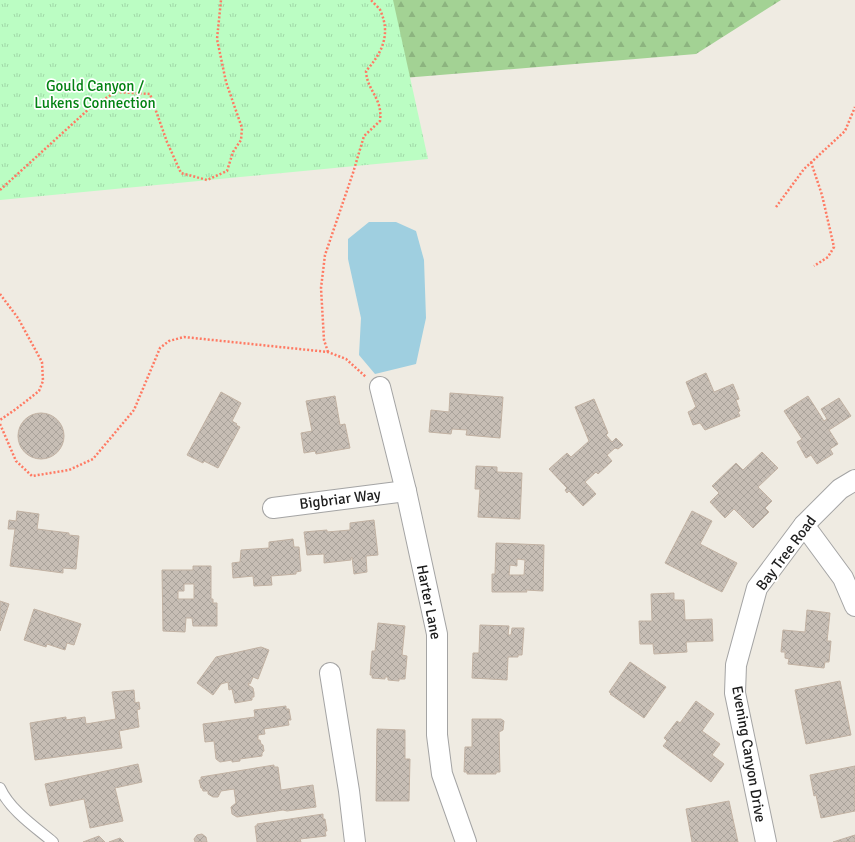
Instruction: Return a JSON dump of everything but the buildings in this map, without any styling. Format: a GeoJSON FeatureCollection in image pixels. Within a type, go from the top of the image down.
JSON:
{"type":"FeatureCollection","features":[{"type":"Feature","properties":{"kind":"street","name":"Harter Lane"},"geometry":{"type":"LineString","coordinates":[[380,387],[406,491],[438,634],[437,735],[442,774],[466,842]]}},
{"type":"Feature","properties":{"kind":"street","name":"Bay Tree Road"},"geometry":{"type":"LineString","coordinates":[[736,665],[757,588],[804,525],[840,489],[855,480]]}},
{"type":"Feature","properties":{"kind":"street","name":"Bigbriar Way"},"geometry":{"type":"LineString","coordinates":[[273,508],[406,491]]}},
{"type":"Feature","properties":{"kind":"street"},"geometry":{"type":"LineString","coordinates":[[804,525],[842,578],[855,606]]}},
{"type":"Feature","properties":{"kind":"street","name":"Evening Canyon Drive"},"geometry":{"type":"LineString","coordinates":[[736,665],[735,693],[766,842]]}},
{"type":"Feature","properties":{"kind":"street"},"geometry":{"type":"LineString","coordinates":[[330,673],[355,842]]}},
{"type":"Feature","properties":{"kind":"lane"},"geometry":{"type":"LineString","coordinates":[[0,788],[5,798],[29,822],[53,842]]}},
{"type":"Feature","properties":{"kind":"path"},"geometry":{"type":"LineString","coordinates":[[0,190],[90,107],[116,92],[150,94],[167,142],[181,173],[207,180],[227,171],[233,152],[241,140],[242,128],[226,82],[217,39],[221,0]]}},
{"type":"Feature","properties":{"kind":"path"},"geometry":{"type":"LineString","coordinates":[[328,352],[324,340],[321,288],[325,256],[364,136],[380,121],[382,113],[378,99],[366,80],[366,71],[377,58],[383,45],[384,25],[381,11],[371,0]]}},
{"type":"Feature","properties":{"kind":"path"},"geometry":{"type":"LineString","coordinates":[[776,207],[804,169],[845,131],[855,107]]}},
{"type":"Feature","properties":{"kind":"path"},"geometry":{"type":"LineString","coordinates":[[811,162],[822,195],[834,247],[828,257],[814,266]]}},
{"type":"Feature","properties":{"kind":"path"},"geometry":{"type":"LineString","coordinates":[[0,294],[18,318],[42,362],[43,380],[39,391],[0,420]]}},
{"type":"Feature","properties":{"kind":"path"},"geometry":{"type":"LineString","coordinates":[[0,424],[16,462],[32,476],[69,470],[93,459],[134,410],[160,348],[169,341],[184,336],[328,352],[346,359],[380,387]]}},
{"type":"Feature","properties":{"kind":"green space"},"geometry":{"type":"Polygon","coordinates":[[[0,0],[781,0],[696,54],[0,111],[0,0]]]}},
{"type":"Feature","properties":{"kind":"green space","name":"Gould Canyon / Lukens Connection"},"geometry":{"type":"Polygon","coordinates":[[[0,0],[393,0],[428,159],[0,200],[0,0]]]}},
{"type":"Feature","properties":{"kind":"water"},"geometry":{"type":"Polygon","coordinates":[[[369,222],[396,222],[416,231],[424,260],[426,318],[416,364],[375,374],[359,355],[361,318],[348,259],[348,239],[369,222]]]}}]}
